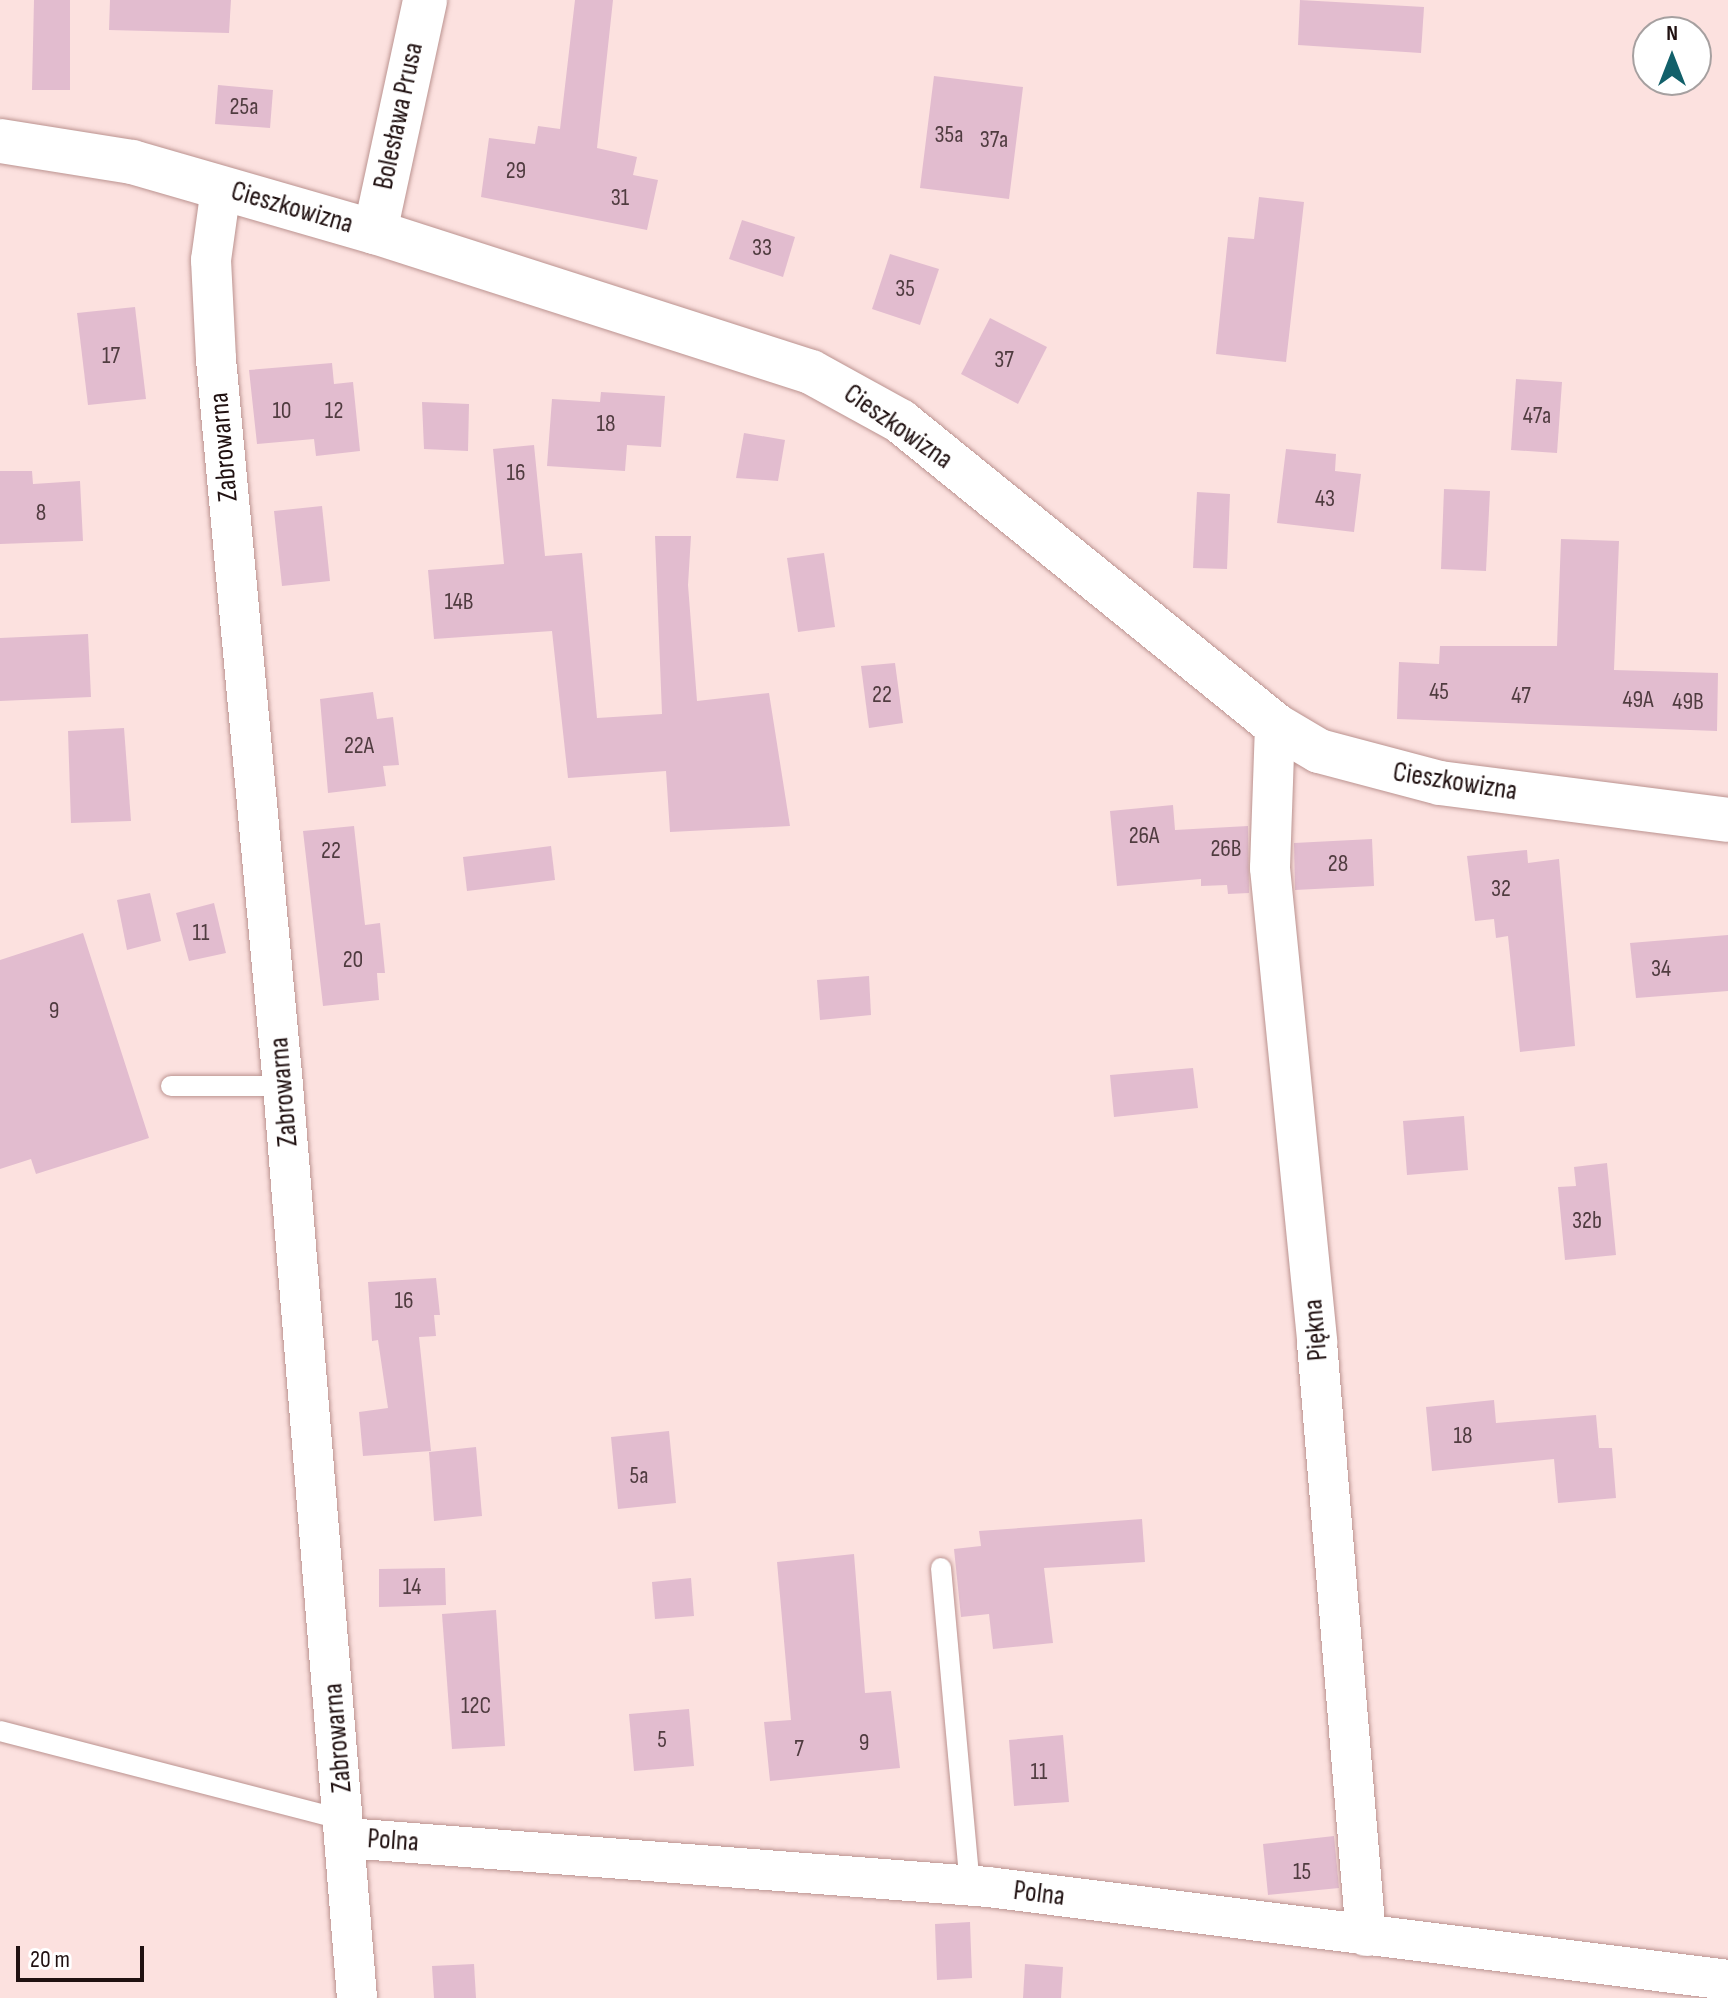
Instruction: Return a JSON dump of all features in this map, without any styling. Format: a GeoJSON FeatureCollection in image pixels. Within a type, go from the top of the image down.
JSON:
{"type":"FeatureCollection","features":[{"type":"Feature","properties":{"kind":"street","name":"Bolesława Prusa"},"geometry":{"type":"LineString","coordinates":[[375,232],[425,0]]}},
{"type":"Feature","properties":{"kind":"street","name":"Cieszkowizna"},"geometry":{"type":"LineString","coordinates":[[0,141],[132,162],[375,232],[741,347],[866,399],[1275,725],[1319,751],[1440,783],[1728,820]]}},
{"type":"Feature","properties":{"kind":"street","name":"Zabrowarna"},"geometry":{"type":"LineString","coordinates":[[221,188],[211,260],[216,359],[283,1086],[346,1829],[357,1998]]}},
{"type":"Feature","properties":{"kind":"street","name":"Piękna"},"geometry":{"type":"LineString","coordinates":[[1275,725],[1270,868],[1317,1343],[1366,1936]]}},
{"type":"Feature","properties":{"kind":"street","name":"Polna"},"geometry":{"type":"LineString","coordinates":[[346,1829],[970,1886],[1728,1980]]}},
{"type":"Feature","properties":{"kind":"lane"},"geometry":{"type":"LineString","coordinates":[[171,1086],[283,1086]]}},
{"type":"Feature","properties":{"kind":"lane"},"geometry":{"type":"LineString","coordinates":[[941,1568],[970,1886]]}},
{"type":"Feature","properties":{"kind":"lane"},"geometry":{"type":"LineString","coordinates":[[0,1731],[346,1829]]}},
{"type":"Feature","properties":{"kind":"building"},"geometry":{"type":"Polygon","coordinates":[[[34,0],[70,0],[70,90],[32,90],[34,0]]]}},
{"type":"Feature","properties":{"kind":"building"},"geometry":{"type":"Polygon","coordinates":[[[110,0],[231,0],[229,33],[109,30],[110,0]]]}},
{"type":"Feature","properties":{"kind":"building"},"geometry":{"type":"Polygon","coordinates":[[[575,0],[613,0],[597,148],[637,157],[633,175],[658,180],[647,230],[481,197],[489,138],[535,144],[538,126],[560,129],[575,0]]]}},
{"type":"Feature","properties":{"kind":"building"},"geometry":{"type":"Polygon","coordinates":[[[1300,0],[1424,7],[1421,53],[1298,45],[1300,0]]]}},
{"type":"Feature","properties":{"kind":"building"},"geometry":{"type":"Polygon","coordinates":[[[934,76],[1023,87],[1009,199],[920,188],[934,76]]]}},
{"type":"Feature","properties":{"kind":"building"},"geometry":{"type":"Polygon","coordinates":[[[218,85],[273,90],[270,128],[215,124],[218,85]]]}},
{"type":"Feature","properties":{"kind":"building"},"geometry":{"type":"Polygon","coordinates":[[[1259,197],[1304,202],[1286,362],[1216,354],[1228,237],[1254,239],[1259,197]]]}},
{"type":"Feature","properties":{"kind":"building"},"geometry":{"type":"Polygon","coordinates":[[[742,220],[795,237],[783,277],[729,259],[742,220]]]}},
{"type":"Feature","properties":{"kind":"building"},"geometry":{"type":"Polygon","coordinates":[[[890,254],[939,269],[920,325],[872,309],[890,254]]]}},
{"type":"Feature","properties":{"kind":"building"},"geometry":{"type":"Polygon","coordinates":[[[135,307],[146,399],[88,405],[77,313],[135,307]]]}},
{"type":"Feature","properties":{"kind":"building"},"geometry":{"type":"Polygon","coordinates":[[[990,318],[1047,347],[1018,404],[961,374],[990,318]]]}},
{"type":"Feature","properties":{"kind":"building"},"geometry":{"type":"Polygon","coordinates":[[[332,363],[334,384],[353,382],[360,451],[316,456],[314,439],[257,444],[249,370],[332,363]]]}},
{"type":"Feature","properties":{"kind":"building"},"geometry":{"type":"Polygon","coordinates":[[[1516,379],[1562,382],[1557,453],[1511,450],[1516,379]]]}},
{"type":"Feature","properties":{"kind":"building"},"geometry":{"type":"Polygon","coordinates":[[[601,392],[665,396],[661,447],[627,445],[625,471],[547,466],[552,399],[600,402],[601,392]]]}},
{"type":"Feature","properties":{"kind":"building"},"geometry":{"type":"Polygon","coordinates":[[[422,402],[469,404],[468,451],[424,449],[422,402]]]}},
{"type":"Feature","properties":{"kind":"building"},"geometry":{"type":"Polygon","coordinates":[[[744,433],[785,440],[778,481],[736,478],[744,433]]]}},
{"type":"Feature","properties":{"kind":"building"},"geometry":{"type":"Polygon","coordinates":[[[534,445],[545,556],[582,553],[597,718],[662,714],[655,536],[691,536],[688,585],[697,701],[769,693],[790,826],[670,832],[666,771],[568,778],[552,631],[434,639],[428,570],[504,564],[493,449],[534,445]]]}},
{"type":"Feature","properties":{"kind":"building"},"geometry":{"type":"Polygon","coordinates":[[[1286,449],[1336,454],[1335,471],[1361,474],[1354,532],[1277,523],[1286,449]]]}},
{"type":"Feature","properties":{"kind":"building"},"geometry":{"type":"Polygon","coordinates":[[[0,471],[32,471],[33,484],[80,481],[83,541],[0,544],[0,471]]]}},
{"type":"Feature","properties":{"kind":"building"},"geometry":{"type":"Polygon","coordinates":[[[1444,489],[1490,491],[1486,571],[1441,569],[1444,489]]]}},
{"type":"Feature","properties":{"kind":"building"},"geometry":{"type":"Polygon","coordinates":[[[1197,492],[1230,494],[1227,569],[1193,568],[1197,492]]]}},
{"type":"Feature","properties":{"kind":"building"},"geometry":{"type":"Polygon","coordinates":[[[322,506],[330,581],[282,586],[274,511],[322,506]]]}},
{"type":"Feature","properties":{"kind":"building"},"geometry":{"type":"Polygon","coordinates":[[[1561,539],[1619,541],[1614,670],[1718,673],[1717,731],[1397,719],[1399,662],[1439,664],[1440,646],[1557,646],[1561,539]]]}},
{"type":"Feature","properties":{"kind":"building"},"geometry":{"type":"Polygon","coordinates":[[[824,553],[835,627],[798,632],[787,558],[824,553]]]}},
{"type":"Feature","properties":{"kind":"building"},"geometry":{"type":"Polygon","coordinates":[[[88,634],[91,697],[0,701],[0,638],[88,634]]]}},
{"type":"Feature","properties":{"kind":"building"},"geometry":{"type":"Polygon","coordinates":[[[895,663],[903,723],[869,728],[861,666],[895,663]]]}},
{"type":"Feature","properties":{"kind":"building"},"geometry":{"type":"Polygon","coordinates":[[[373,692],[377,719],[393,717],[399,765],[383,766],[386,786],[328,793],[320,699],[373,692]]]}},
{"type":"Feature","properties":{"kind":"building"},"geometry":{"type":"Polygon","coordinates":[[[124,728],[131,821],[71,823],[68,731],[124,728]]]}},
{"type":"Feature","properties":{"kind":"building"},"geometry":{"type":"Polygon","coordinates":[[[1173,805],[1175,830],[1248,826],[1249,893],[1228,894],[1227,885],[1201,886],[1201,879],[1117,886],[1110,811],[1173,805]]]}},
{"type":"Feature","properties":{"kind":"building"},"geometry":{"type":"Polygon","coordinates":[[[354,826],[365,925],[380,923],[385,973],[377,973],[379,1000],[323,1006],[303,831],[354,826]]]}},
{"type":"Feature","properties":{"kind":"building"},"geometry":{"type":"Polygon","coordinates":[[[1372,839],[1374,886],[1295,890],[1294,843],[1372,839]]]}},
{"type":"Feature","properties":{"kind":"building"},"geometry":{"type":"Polygon","coordinates":[[[551,846],[555,880],[467,891],[463,857],[551,846]]]}},
{"type":"Feature","properties":{"kind":"building"},"geometry":{"type":"Polygon","coordinates":[[[1527,850],[1528,863],[1559,859],[1575,1046],[1520,1052],[1508,936],[1496,938],[1494,919],[1475,921],[1467,856],[1527,850]]]}},
{"type":"Feature","properties":{"kind":"building"},"geometry":{"type":"Polygon","coordinates":[[[150,893],[161,941],[127,950],[117,900],[150,893]]]}},
{"type":"Feature","properties":{"kind":"building"},"geometry":{"type":"Polygon","coordinates":[[[214,903],[226,953],[189,961],[176,913],[214,903]]]}},
{"type":"Feature","properties":{"kind":"building"},"geometry":{"type":"Polygon","coordinates":[[[83,933],[149,1138],[36,1174],[31,1159],[0,1169],[0,960],[83,933]]]}},
{"type":"Feature","properties":{"kind":"building"},"geometry":{"type":"Polygon","coordinates":[[[1728,935],[1728,991],[1636,998],[1630,943],[1728,935]]]}},
{"type":"Feature","properties":{"kind":"building"},"geometry":{"type":"Polygon","coordinates":[[[869,976],[871,1015],[820,1020],[817,980],[869,976]]]}},
{"type":"Feature","properties":{"kind":"building"},"geometry":{"type":"Polygon","coordinates":[[[1193,1068],[1198,1108],[1114,1117],[1110,1075],[1193,1068]]]}},
{"type":"Feature","properties":{"kind":"building"},"geometry":{"type":"Polygon","coordinates":[[[1464,1116],[1468,1170],[1407,1175],[1403,1121],[1464,1116]]]}},
{"type":"Feature","properties":{"kind":"building"},"geometry":{"type":"Polygon","coordinates":[[[1607,1163],[1616,1255],[1565,1260],[1558,1187],[1576,1186],[1574,1167],[1607,1163]]]}},
{"type":"Feature","properties":{"kind":"building"},"geometry":{"type":"Polygon","coordinates":[[[436,1278],[440,1315],[434,1315],[436,1336],[419,1337],[431,1451],[363,1456],[359,1412],[388,1408],[378,1340],[372,1341],[368,1282],[436,1278]]]}},
{"type":"Feature","properties":{"kind":"building"},"geometry":{"type":"Polygon","coordinates":[[[1494,1400],[1496,1423],[1596,1415],[1599,1448],[1612,1448],[1616,1498],[1558,1503],[1554,1459],[1432,1471],[1426,1407],[1494,1400]]]}},
{"type":"Feature","properties":{"kind":"building"},"geometry":{"type":"Polygon","coordinates":[[[669,1431],[676,1503],[618,1509],[611,1437],[669,1431]]]}},
{"type":"Feature","properties":{"kind":"building"},"geometry":{"type":"Polygon","coordinates":[[[476,1447],[482,1516],[434,1521],[429,1452],[476,1447]]]}},
{"type":"Feature","properties":{"kind":"building"},"geometry":{"type":"Polygon","coordinates":[[[1142,1519],[1145,1562],[1044,1568],[1053,1643],[993,1649],[989,1614],[961,1617],[954,1549],[981,1546],[979,1531],[1142,1519]]]}},
{"type":"Feature","properties":{"kind":"building"},"geometry":{"type":"Polygon","coordinates":[[[854,1554],[865,1693],[891,1691],[900,1768],[770,1781],[764,1722],[791,1720],[777,1562],[854,1554]]]}},
{"type":"Feature","properties":{"kind":"building"},"geometry":{"type":"Polygon","coordinates":[[[445,1568],[446,1605],[379,1607],[379,1569],[445,1568]]]}},
{"type":"Feature","properties":{"kind":"building"},"geometry":{"type":"Polygon","coordinates":[[[691,1578],[694,1616],[655,1619],[652,1582],[691,1578]]]}},
{"type":"Feature","properties":{"kind":"building"},"geometry":{"type":"Polygon","coordinates":[[[496,1610],[505,1746],[452,1749],[442,1614],[496,1610]]]}},
{"type":"Feature","properties":{"kind":"building"},"geometry":{"type":"Polygon","coordinates":[[[689,1709],[694,1766],[634,1771],[629,1714],[689,1709]]]}},
{"type":"Feature","properties":{"kind":"building"},"geometry":{"type":"Polygon","coordinates":[[[1063,1735],[1069,1802],[1014,1806],[1009,1740],[1063,1735]]]}},
{"type":"Feature","properties":{"kind":"building"},"geometry":{"type":"Polygon","coordinates":[[[1334,1836],[1339,1888],[1268,1895],[1263,1844],[1334,1836]]]}},
{"type":"Feature","properties":{"kind":"building"},"geometry":{"type":"Polygon","coordinates":[[[970,1922],[972,1978],[937,1980],[935,1924],[970,1922]]]}},
{"type":"Feature","properties":{"kind":"building"},"geometry":{"type":"Polygon","coordinates":[[[474,1964],[476,1998],[434,1998],[432,1966],[474,1964]]]}},
{"type":"Feature","properties":{"kind":"building"},"geometry":{"type":"Polygon","coordinates":[[[1025,1964],[1063,1967],[1061,1998],[1023,1998],[1025,1964]]]}}]}
